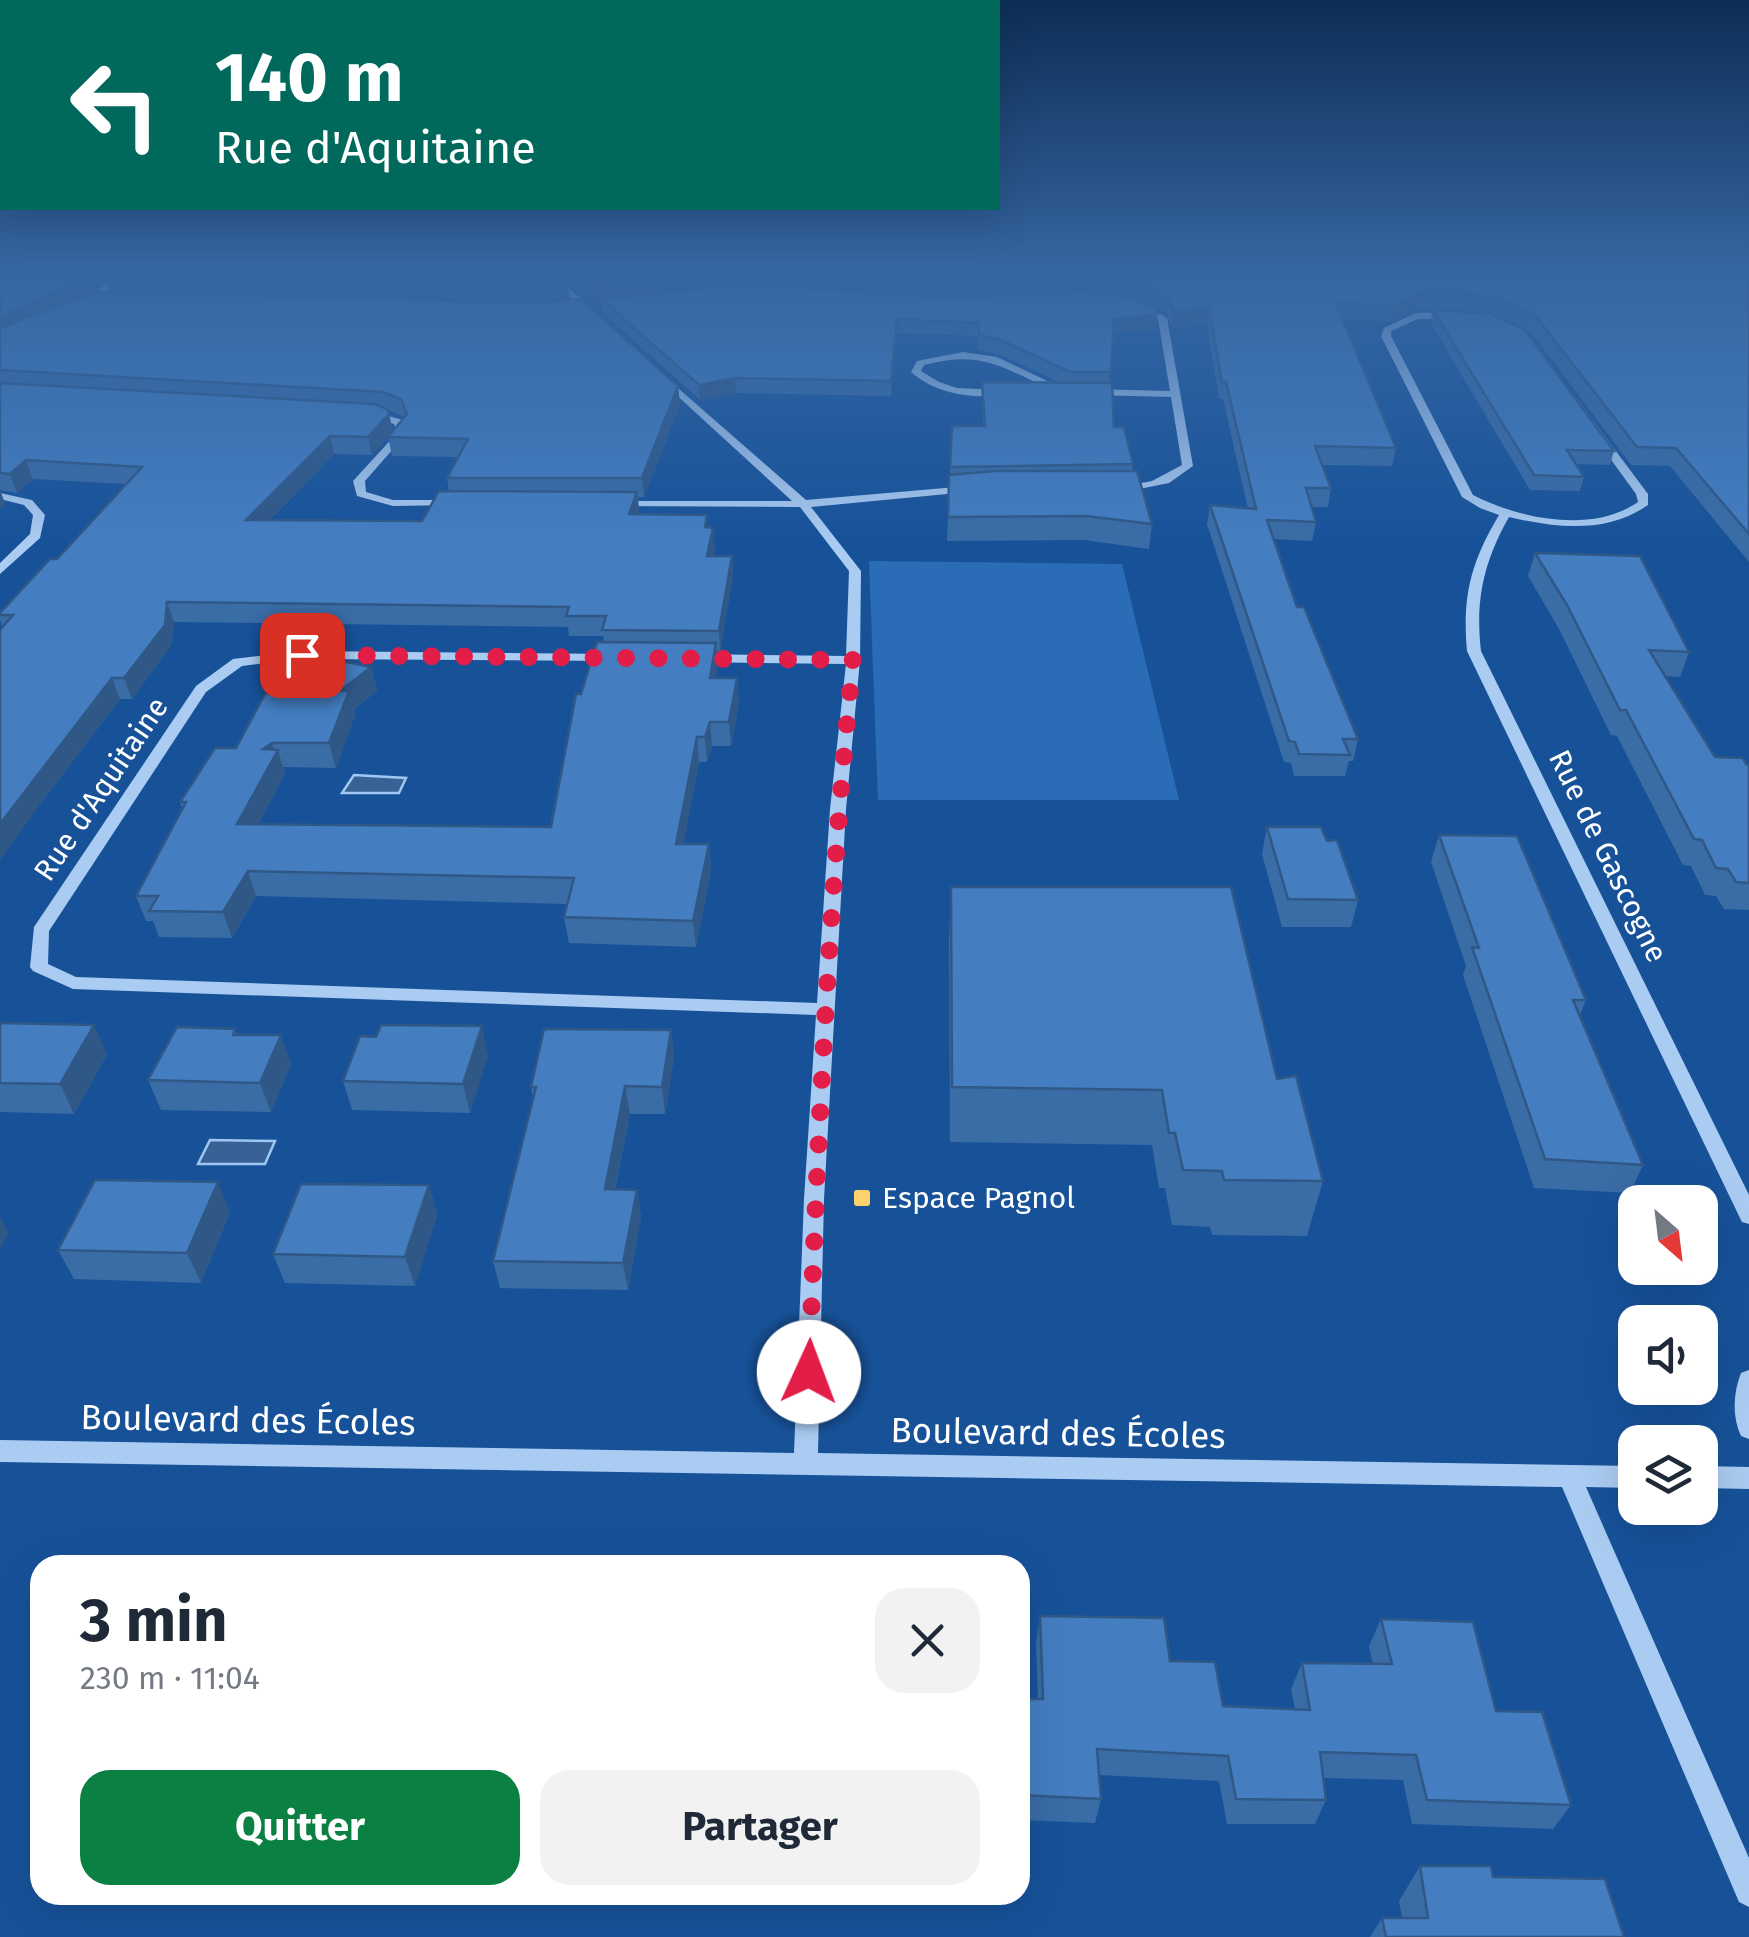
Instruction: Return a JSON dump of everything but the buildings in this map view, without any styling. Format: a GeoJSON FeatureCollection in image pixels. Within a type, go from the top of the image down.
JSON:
{"type":"FeatureCollection","features":[{"type":"Feature","properties":{"kind":"street"},"geometry":{"type":"LineString","coordinates":[[648,363],[803,504],[855,571],[853,660],[838,809],[814,1199],[806,1465]]}},
{"type":"Feature","properties":{"kind":"street"},"geometry":{"type":"LineString","coordinates":[[920,363],[916,372],[928,382],[951,390],[1008,393]]}},
{"type":"Feature","properties":{"kind":"street"},"geometry":{"type":"LineString","coordinates":[[1007,363],[1064,391],[1027,392]]}},
{"type":"Feature","properties":{"kind":"street"},"geometry":{"type":"LineString","coordinates":[[1114,490],[1147,487],[1176,477],[1188,466],[1169,363]]}},
{"type":"Feature","properties":{"kind":"street"},"geometry":{"type":"LineString","coordinates":[[1400,363],[1468,497],[1505,515],[1547,520],[1628,515],[1644,503],[1642,494],[1546,363]]}},
{"type":"Feature","properties":{"kind":"street"},"geometry":{"type":"LineString","coordinates":[[1082,392],[1173,394]]}},
{"type":"Feature","properties":{"kind":"street"},"geometry":{"type":"LineString","coordinates":[[362,414],[382,415],[399,422],[402,433],[358,481],[361,494],[393,503],[470,503]]}},
{"type":"Feature","properties":{"kind":"street"},"geometry":{"type":"LineString","coordinates":[[606,504],[803,504],[978,489]]}},
{"type":"Feature","properties":{"kind":"street"},"geometry":{"type":"LineString","coordinates":[[0,496],[28,502],[39,515],[36,535],[0,570]]}},
{"type":"Feature","properties":{"kind":"street","name":"Rue de Gascogne"},"geometry":{"type":"LineString","coordinates":[[1505,515],[1473,580],[1469,612],[1474,651],[1749,1216]]}},
{"type":"Feature","properties":{"kind":"street","name":"Rue d'Aquitaine"},"geometry":{"type":"LineString","coordinates":[[636,658],[302,655],[238,662],[201,688],[40,931],[39,967],[73,983],[826,1009]]}},
{"type":"Feature","properties":{"kind":"street"},"geometry":{"type":"LineString","coordinates":[[676,658],[853,660]]}},
{"type":"Feature","properties":{"kind":"street"},"geometry":{"type":"LineString","coordinates":[[1749,1380],[1749,1429]]}},
{"type":"Feature","properties":{"kind":"street","name":"Boulevard des Écoles"},"geometry":{"type":"LineString","coordinates":[[0,1452],[1618,1477]]}},
{"type":"Feature","properties":{"kind":"street"},"geometry":{"type":"LineString","coordinates":[[1569,1476],[1749,1892]]}},
{"type":"Feature","properties":{"kind":"street"},"geometry":{"type":"LineString","coordinates":[[1718,1477],[1749,1478]]}},
{"type":"Feature","properties":{"kind":"shaded area"},"geometry":{"type":"Polygon","coordinates":[[[869,561],[1122,564],[1179,800],[878,800],[869,561]]]}},
{"type":"Feature","properties":{"kind":"shaded area"},"geometry":{"type":"Polygon","coordinates":[[[354,775],[406,778],[399,793],[342,793],[354,775]]]}},
{"type":"Feature","properties":{"kind":"shaded area"},"geometry":{"type":"Polygon","coordinates":[[[210,1140],[275,1141],[265,1164],[198,1164],[210,1140]]]}},
{"type":"Feature","properties":{"kind":"place","name":"Espace Pagnol"},"geometry":{"type":"Point","coordinates":[862,1198]}},
{"type":"Feature","properties":{"kind":"route"},"geometry":{"type":"LineString","coordinates":[[302,655],[853,660],[838,809],[814,1199],[809,1372]]}}]}
